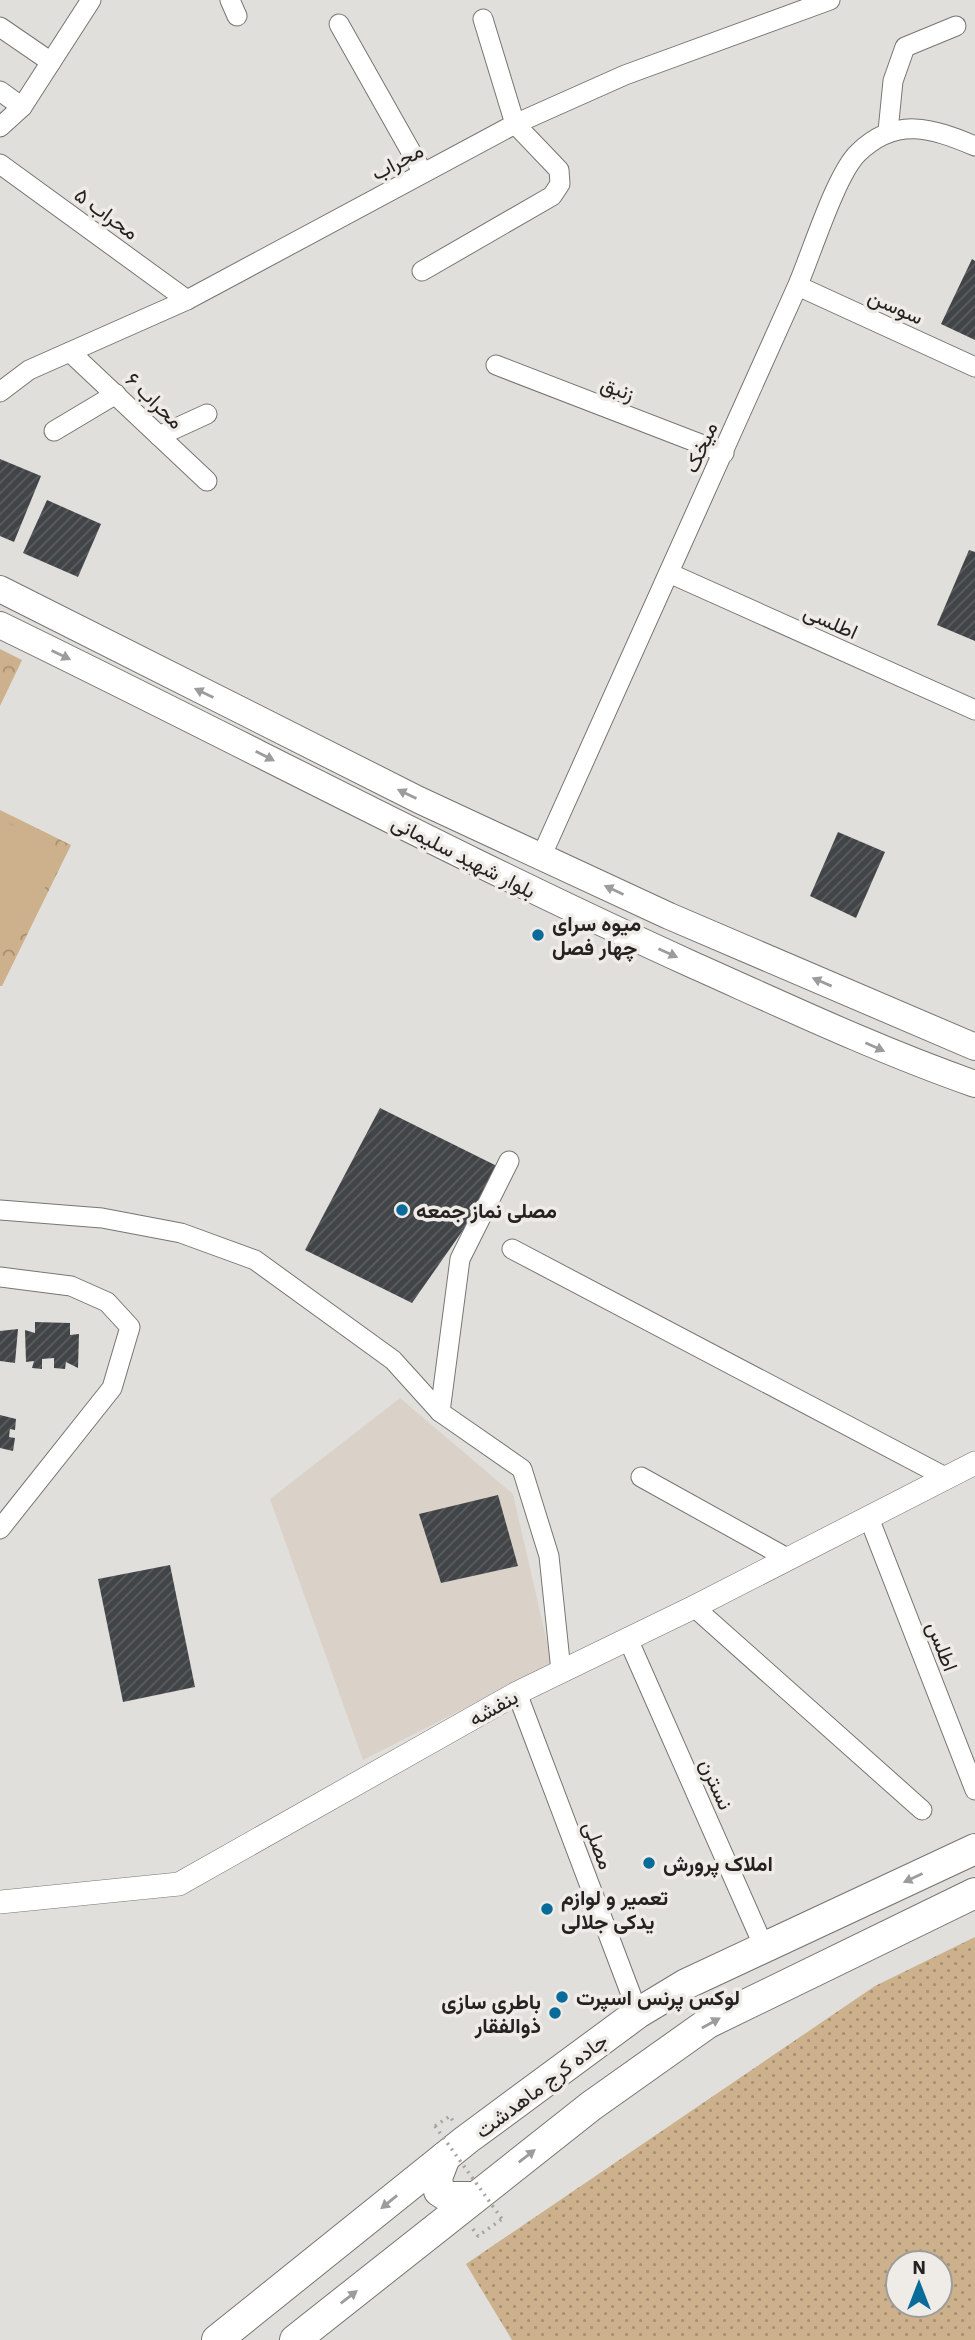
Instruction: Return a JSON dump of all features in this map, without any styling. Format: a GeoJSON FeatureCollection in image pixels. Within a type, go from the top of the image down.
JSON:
{"type":"FeatureCollection","features":[{"type":"Feature","properties":{"kind":"main road","name":"بلوار شهید سلیمانی"},"geometry":{"type":"LineString","coordinates":[[0,589],[419,800],[669,916],[975,1046]]}},
{"type":"Feature","properties":{"kind":"main road","name":"بلوار شهید سلیمانی"},"geometry":{"type":"LineString","coordinates":[[0,625],[537,894],[885,1052],[975,1084]]}},
{"type":"Feature","properties":{"kind":"main road","name":"جاده کرج ماهدشت"},"geometry":{"type":"LineString","coordinates":[[217,2340],[445,2157],[638,2013],[686,1984],[975,1849]]}},
{"type":"Feature","properties":{"kind":"main road"},"geometry":{"type":"LineString","coordinates":[[295,2340],[601,2098],[708,2023],[975,1893]]}},
{"type":"Feature","properties":{"kind":"main road"},"geometry":{"type":"LineString","coordinates":[[445,2157],[437,2178],[439,2191],[448,2197],[475,2197]]}},
{"type":"Feature","properties":{"kind":"main road"},"geometry":{"type":"LineString","coordinates":[[350,2234],[375,2231],[386,2235],[390,2249],[382,2272]]}},
{"type":"Feature","properties":{"kind":"street"},"geometry":{"type":"LineString","coordinates":[[0,127],[22,107],[91,0]]}},
{"type":"Feature","properties":{"kind":"street","name":"محراب"},"geometry":{"type":"LineString","coordinates":[[0,392],[29,370],[187,299],[515,124],[625,75],[830,0]]}},
{"type":"Feature","properties":{"kind":"street"},"geometry":{"type":"LineString","coordinates":[[422,271],[552,196],[560,184],[559,170],[515,124],[483,19]]}},
{"type":"Feature","properties":{"kind":"street"},"geometry":{"type":"LineString","coordinates":[[339,24],[423,173]]}},
{"type":"Feature","properties":{"kind":"street"},"geometry":{"type":"LineString","coordinates":[[956,26],[905,47],[893,81],[888,131],[921,128],[975,146]]}},
{"type":"Feature","properties":{"kind":"street"},"geometry":{"type":"LineString","coordinates":[[0,27],[51,62]]}},
{"type":"Feature","properties":{"kind":"street"},"geometry":{"type":"LineString","coordinates":[[0,91],[22,107]]}},
{"type":"Feature","properties":{"kind":"street","name":"میخک"},"geometry":{"type":"LineString","coordinates":[[541,857],[798,286],[844,173],[857,153],[888,131]]}},
{"type":"Feature","properties":{"kind":"street","name":"محراب ۵"},"geometry":{"type":"LineString","coordinates":[[0,164],[187,299]]}},
{"type":"Feature","properties":{"kind":"street","name":"سوسن"},"geometry":{"type":"LineString","coordinates":[[798,286],[975,367]]}},
{"type":"Feature","properties":{"kind":"street","name":"محراب ۶"},"geometry":{"type":"LineString","coordinates":[[70,352],[207,481]]}},
{"type":"Feature","properties":{"kind":"street","name":"زنبق"},"geometry":{"type":"LineString","coordinates":[[496,365],[724,453]]}},
{"type":"Feature","properties":{"kind":"street"},"geometry":{"type":"LineString","coordinates":[[54,431],[116,394]]}},
{"type":"Feature","properties":{"kind":"street"},"geometry":{"type":"LineString","coordinates":[[159,436],[206,414]]}},
{"type":"Feature","properties":{"kind":"street","name":"اطلسی"},"geometry":{"type":"LineString","coordinates":[[668,573],[975,710]]}},
{"type":"Feature","properties":{"kind":"street"},"geometry":{"type":"LineString","coordinates":[[440,1412],[460,1259],[509,1161]]}},
{"type":"Feature","properties":{"kind":"street"},"geometry":{"type":"LineString","coordinates":[[0,1210],[102,1218],[181,1233],[255,1260],[393,1360],[440,1412],[522,1469],[550,1556],[561,1671]]}},
{"type":"Feature","properties":{"kind":"street"},"geometry":{"type":"LineString","coordinates":[[512,1249],[947,1478]]}},
{"type":"Feature","properties":{"kind":"street"},"geometry":{"type":"LineString","coordinates":[[0,1277],[71,1286],[107,1301],[130,1327],[112,1388],[0,1529]]}},
{"type":"Feature","properties":{"kind":"street","name":"بنفشه"},"geometry":{"type":"LineString","coordinates":[[0,1902],[179,1884],[517,1693],[694,1607],[975,1463]]}},
{"type":"Feature","properties":{"kind":"street"},"geometry":{"type":"LineString","coordinates":[[640,1477],[787,1558]]}},
{"type":"Feature","properties":{"kind":"street","name":"اطلس"},"geometry":{"type":"LineString","coordinates":[[870,1518],[975,1790]]}},
{"type":"Feature","properties":{"kind":"street"},"geometry":{"type":"LineString","coordinates":[[694,1607],[922,1810]]}},
{"type":"Feature","properties":{"kind":"street","name":"نسترن"},"geometry":{"type":"LineString","coordinates":[[628,1639],[764,1947]]}},
{"type":"Feature","properties":{"kind":"street","name":"مصلی"},"geometry":{"type":"LineString","coordinates":[[517,1693],[638,2013]]}},
{"type":"Feature","properties":{"kind":"path"},"geometry":{"type":"LineString","coordinates":[[450,2116],[435,2126],[502,2219],[478,2236]]}},
{"type":"Feature","properties":{"kind":"shaded area"},"geometry":{"type":"Polygon","coordinates":[[[400,1398],[513,1494],[552,1664],[363,1760],[270,1499],[400,1398]]]}},
{"type":"Feature","properties":{"kind":"green space"},"geometry":{"type":"Polygon","coordinates":[[[0,649],[22,660],[0,706],[0,649]]]}},
{"type":"Feature","properties":{"kind":"green space"},"geometry":{"type":"Polygon","coordinates":[[[0,810],[71,845],[2,986],[0,986],[0,810]]]}},
{"type":"Feature","properties":{"kind":"green space"},"geometry":{"type":"Polygon","coordinates":[[[0,819],[64,851],[20,936],[0,926],[0,819]]]}},
{"type":"Feature","properties":{"kind":"green space"},"geometry":{"type":"Polygon","coordinates":[[[975,1937],[975,2340],[512,2340],[466,2264],[875,1986],[975,1937]]]}},
{"type":"Feature","properties":{"kind":"building"},"geometry":{"type":"Polygon","coordinates":[[[972,259],[975,261],[975,340],[941,324],[972,259]]]}},
{"type":"Feature","properties":{"kind":"building"},"geometry":{"type":"Polygon","coordinates":[[[0,459],[41,476],[14,542],[0,536],[0,459]]]}},
{"type":"Feature","properties":{"kind":"building"},"geometry":{"type":"Polygon","coordinates":[[[47,500],[101,524],[78,577],[23,553],[47,500]]]}},
{"type":"Feature","properties":{"kind":"building"},"geometry":{"type":"Polygon","coordinates":[[[969,550],[975,552],[975,641],[937,625],[969,550]]]}},
{"type":"Feature","properties":{"kind":"building"},"geometry":{"type":"Polygon","coordinates":[[[838,832],[885,852],[856,918],[810,896],[838,832]]]}},
{"type":"Feature","properties":{"kind":"building","name":"مصلی نماز جمعه"},"geometry":{"type":"Polygon","coordinates":[[[380,1108],[505,1170],[412,1303],[305,1250],[380,1108]]]}},
{"type":"Feature","properties":{"kind":"building"},"geometry":{"type":"Polygon","coordinates":[[[35,1322],[70,1323],[70,1335],[79,1334],[78,1368],[66,1362],[65,1369],[54,1368],[54,1358],[42,1359],[42,1369],[32,1368],[34,1361],[26,1362],[25,1330],[35,1333],[35,1322]]]}},
{"type":"Feature","properties":{"kind":"building"},"geometry":{"type":"Polygon","coordinates":[[[18,1329],[15,1363],[0,1361],[0,1331],[18,1329]]]}},
{"type":"Feature","properties":{"kind":"building"},"geometry":{"type":"Polygon","coordinates":[[[0,1415],[16,1419],[15,1430],[10,1429],[9,1437],[15,1438],[13,1451],[0,1448],[0,1415]]]}},
{"type":"Feature","properties":{"kind":"building"},"geometry":{"type":"Polygon","coordinates":[[[498,1495],[518,1566],[441,1583],[419,1514],[498,1495]]]}},
{"type":"Feature","properties":{"kind":"building"},"geometry":{"type":"Polygon","coordinates":[[[170,1565],[195,1687],[123,1702],[98,1579],[170,1565]]]}},
{"type":"Feature","properties":{"kind":"place","name":"میوه سرای چهار فصل"},"geometry":{"type":"Point","coordinates":[538,935]}},
{"type":"Feature","properties":{"kind":"place","name":"مصلی نماز جمعه"},"geometry":{"type":"Point","coordinates":[402,1210]}},
{"type":"Feature","properties":{"kind":"place","name":"املاک پرورش"},"geometry":{"type":"Point","coordinates":[649,1863]}},
{"type":"Feature","properties":{"kind":"place","name":"تعمیر و لوازم یدکی جلالی"},"geometry":{"type":"Point","coordinates":[547,1909]}},
{"type":"Feature","properties":{"kind":"place","name":"لوکس پرنس اسپرت"},"geometry":{"type":"Point","coordinates":[562,1997]}},
{"type":"Feature","properties":{"kind":"place","name":"باطری سازی ذوالفقار"},"geometry":{"type":"Point","coordinates":[555,2013]}}]}
